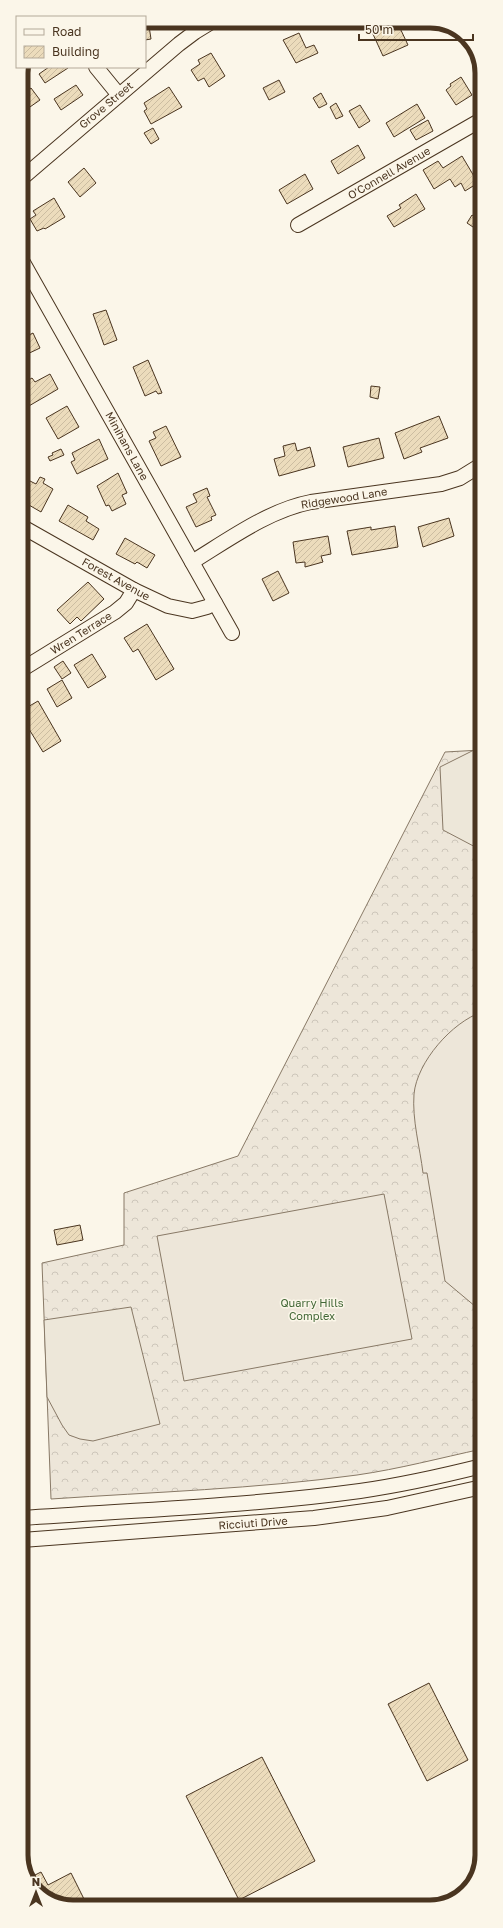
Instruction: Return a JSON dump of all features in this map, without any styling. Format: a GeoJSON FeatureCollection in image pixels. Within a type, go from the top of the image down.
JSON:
{"type":"FeatureCollection","features":[{"type":"Feature","properties":{"kind":"street","name":"Grove Street"},"geometry":{"type":"LineString","coordinates":[[28,173],[118,94],[191,34],[201,28]]}},
{"type":"Feature","properties":{"kind":"street"},"geometry":{"type":"LineString","coordinates":[[97,68],[118,94]]}},
{"type":"Feature","properties":{"kind":"street","name":"O'Connell Avenue"},"geometry":{"type":"LineString","coordinates":[[298,225],[475,123]]}},
{"type":"Feature","properties":{"kind":"street","name":"Minihans Lane"},"geometry":{"type":"LineString","coordinates":[[28,271],[232,633]]}},
{"type":"Feature","properties":{"kind":"street","name":"Ridgewood Lane"},"geometry":{"type":"LineString","coordinates":[[192,562],[272,516],[290,508],[311,502],[441,484],[464,476],[475,469]]}},
{"type":"Feature","properties":{"kind":"street","name":"Forest Avenue"},"geometry":{"type":"LineString","coordinates":[[28,530],[134,590],[168,606],[184,611],[200,610],[215,603]]}},
{"type":"Feature","properties":{"kind":"street","name":"Wren Terrace"},"geometry":{"type":"LineString","coordinates":[[28,666],[115,612],[126,603],[134,590]]}},
{"type":"Feature","properties":{"kind":"street","name":"Ricciuti Drive"},"geometry":{"type":"LineString","coordinates":[[28,1518],[267,1500],[338,1493],[408,1482],[475,1468]]}},
{"type":"Feature","properties":{"kind":"street","name":"Ricciuti Drive"},"geometry":{"type":"LineString","coordinates":[[28,1540],[314,1518],[386,1508],[475,1489]]}},
{"type":"Feature","properties":{"kind":"green space","name":"Quarry Hills Complex"},"geometry":{"type":"Polygon","coordinates":[[[475,750],[475,1451],[388,1470],[319,1480],[204,1490],[51,1499],[42,1263],[124,1245],[124,1193],[238,1156],[445,752],[475,750]]]}},
{"type":"Feature","properties":{"kind":"green space"},"geometry":{"type":"Polygon","coordinates":[[[475,1015],[475,1306],[445,1281],[427,1173],[423,1173],[415,1124],[414,1104],[414,1094],[417,1082],[429,1057],[448,1034],[475,1015]]]}},
{"type":"Feature","properties":{"kind":"green space"},"geometry":{"type":"Polygon","coordinates":[[[384,1194],[412,1339],[184,1381],[157,1236],[384,1194]]]}},
{"type":"Feature","properties":{"kind":"shaded area"},"geometry":{"type":"Polygon","coordinates":[[[475,750],[475,847],[443,830],[440,767],[475,750]]]}},
{"type":"Feature","properties":{"kind":"shaded area"},"geometry":{"type":"Polygon","coordinates":[[[131,1307],[160,1424],[93,1441],[80,1439],[69,1435],[47,1397],[44,1320],[131,1307]]]}},
{"type":"Feature","properties":{"kind":"building"},"geometry":{"type":"Polygon","coordinates":[[[146,28],[149,28],[151,39],[146,40],[146,28]]]}},
{"type":"Feature","properties":{"kind":"building"},"geometry":{"type":"Polygon","coordinates":[[[370,28],[388,28],[389,31],[395,28],[400,28],[408,45],[383,56],[370,28]]]}},
{"type":"Feature","properties":{"kind":"building"},"geometry":{"type":"Polygon","coordinates":[[[299,33],[306,48],[314,45],[318,53],[296,63],[283,40],[299,33]]]}},
{"type":"Feature","properties":{"kind":"building"},"geometry":{"type":"Polygon","coordinates":[[[211,53],[225,76],[209,87],[204,78],[198,81],[191,70],[200,64],[198,60],[211,53]]]}},
{"type":"Feature","properties":{"kind":"building"},"geometry":{"type":"Polygon","coordinates":[[[48,68],[68,68],[45,83],[39,74],[48,68]]]}},
{"type":"Feature","properties":{"kind":"building"},"geometry":{"type":"Polygon","coordinates":[[[461,77],[472,95],[456,105],[446,90],[451,86],[450,84],[461,77]]]}},
{"type":"Feature","properties":{"kind":"building"},"geometry":{"type":"Polygon","coordinates":[[[279,80],[285,92],[269,100],[263,88],[279,80]]]}},
{"type":"Feature","properties":{"kind":"building"},"geometry":{"type":"Polygon","coordinates":[[[76,85],[83,95],[61,110],[54,99],[76,85]]]}},
{"type":"Feature","properties":{"kind":"building"},"geometry":{"type":"Polygon","coordinates":[[[169,87],[182,107],[151,124],[144,111],[147,109],[144,103],[169,87]]]}},
{"type":"Feature","properties":{"kind":"building"},"geometry":{"type":"Polygon","coordinates":[[[31,88],[40,100],[28,108],[28,90],[31,88]]]}},
{"type":"Feature","properties":{"kind":"building"},"geometry":{"type":"Polygon","coordinates":[[[321,93],[327,104],[319,108],[313,98],[321,93]]]}},
{"type":"Feature","properties":{"kind":"building"},"geometry":{"type":"Polygon","coordinates":[[[336,103],[343,116],[336,119],[330,107],[336,103]]]}},
{"type":"Feature","properties":{"kind":"building"},"geometry":{"type":"Polygon","coordinates":[[[417,104],[425,118],[394,137],[386,123],[417,104]]]}},
{"type":"Feature","properties":{"kind":"building"},"geometry":{"type":"Polygon","coordinates":[[[360,105],[370,121],[359,128],[349,111],[360,105]]]}},
{"type":"Feature","properties":{"kind":"building"},"geometry":{"type":"Polygon","coordinates":[[[428,120],[433,131],[416,140],[410,130],[428,120]]]}},
{"type":"Feature","properties":{"kind":"building"},"geometry":{"type":"Polygon","coordinates":[[[153,128],[159,139],[151,144],[144,133],[153,128]]]}},
{"type":"Feature","properties":{"kind":"building"},"geometry":{"type":"Polygon","coordinates":[[[358,145],[365,158],[338,174],[331,161],[358,145]]]}},
{"type":"Feature","properties":{"kind":"building"},"geometry":{"type":"Polygon","coordinates":[[[462,156],[475,178],[475,185],[465,191],[461,183],[455,187],[450,179],[434,189],[423,170],[438,161],[443,168],[462,156]]]}},
{"type":"Feature","properties":{"kind":"building"},"geometry":{"type":"Polygon","coordinates":[[[84,168],[96,183],[80,197],[68,182],[84,168]]]}},
{"type":"Feature","properties":{"kind":"building"},"geometry":{"type":"Polygon","coordinates":[[[305,174],[313,189],[287,204],[279,190],[305,174]]]}},
{"type":"Feature","properties":{"kind":"building"},"geometry":{"type":"Polygon","coordinates":[[[416,194],[425,209],[394,227],[387,216],[401,208],[399,205],[416,194]]]}},
{"type":"Feature","properties":{"kind":"building"},"geometry":{"type":"Polygon","coordinates":[[[54,198],[65,217],[45,229],[44,228],[37,231],[30,219],[36,215],[33,211],[54,198]]]}},
{"type":"Feature","properties":{"kind":"building"},"geometry":{"type":"Polygon","coordinates":[[[472,215],[475,217],[475,228],[467,223],[472,215]]]}},
{"type":"Feature","properties":{"kind":"building"},"geometry":{"type":"Polygon","coordinates":[[[106,310],[117,340],[104,345],[93,314],[106,310]]]}},
{"type":"Feature","properties":{"kind":"building"},"geometry":{"type":"Polygon","coordinates":[[[33,333],[40,348],[28,354],[28,336],[33,333]]]}},
{"type":"Feature","properties":{"kind":"building"},"geometry":{"type":"Polygon","coordinates":[[[148,360],[162,393],[158,394],[156,391],[145,396],[133,367],[148,360]]]}},
{"type":"Feature","properties":{"kind":"building"},"geometry":{"type":"Polygon","coordinates":[[[50,374],[58,389],[28,406],[28,380],[32,378],[35,382],[50,374]]]}},
{"type":"Feature","properties":{"kind":"building"},"geometry":{"type":"Polygon","coordinates":[[[371,386],[380,387],[378,399],[370,397],[371,386]]]}},
{"type":"Feature","properties":{"kind":"building"},"geometry":{"type":"Polygon","coordinates":[[[67,406],[79,427],[58,439],[46,418],[67,406]]]}},
{"type":"Feature","properties":{"kind":"building"},"geometry":{"type":"Polygon","coordinates":[[[439,416],[448,438],[420,448],[422,452],[404,459],[395,433],[439,416]]]}},
{"type":"Feature","properties":{"kind":"building"},"geometry":{"type":"Polygon","coordinates":[[[166,426],[181,457],[161,466],[149,441],[156,438],[153,432],[166,426]]]}},
{"type":"Feature","properties":{"kind":"building"},"geometry":{"type":"Polygon","coordinates":[[[379,438],[384,458],[348,467],[343,447],[379,438]]]}},
{"type":"Feature","properties":{"kind":"building"},"geometry":{"type":"Polygon","coordinates":[[[99,439],[108,459],[77,474],[71,462],[75,460],[72,453],[99,439]]]}},
{"type":"Feature","properties":{"kind":"building"},"geometry":{"type":"Polygon","coordinates":[[[295,443],[297,451],[310,447],[315,466],[279,476],[274,459],[285,456],[283,446],[295,443]]]}},
{"type":"Feature","properties":{"kind":"building"},"geometry":{"type":"Polygon","coordinates":[[[61,449],[64,455],[50,461],[48,457],[53,455],[52,453],[61,449]]]}},
{"type":"Feature","properties":{"kind":"building"},"geometry":{"type":"Polygon","coordinates":[[[118,473],[127,493],[122,495],[126,504],[112,511],[109,505],[106,506],[97,486],[118,473]]]}},
{"type":"Feature","properties":{"kind":"building"},"geometry":{"type":"Polygon","coordinates":[[[40,477],[45,479],[43,483],[53,489],[41,512],[28,504],[28,480],[36,484],[40,477]]]}},
{"type":"Feature","properties":{"kind":"building"},"geometry":{"type":"Polygon","coordinates":[[[207,488],[210,496],[207,497],[216,515],[211,517],[212,520],[196,527],[186,507],[197,502],[193,494],[207,488]]]}},
{"type":"Feature","properties":{"kind":"building"},"geometry":{"type":"Polygon","coordinates":[[[68,505],[88,517],[86,521],[99,529],[93,540],[59,521],[68,505]]]}},
{"type":"Feature","properties":{"kind":"building"},"geometry":{"type":"Polygon","coordinates":[[[449,518],[454,536],[423,547],[418,527],[449,518]]]}},
{"type":"Feature","properties":{"kind":"building"},"geometry":{"type":"Polygon","coordinates":[[[395,526],[398,547],[352,555],[347,531],[371,527],[371,530],[395,526]]]}},
{"type":"Feature","properties":{"kind":"building"},"geometry":{"type":"Polygon","coordinates":[[[328,536],[331,554],[321,556],[323,562],[305,567],[305,562],[296,563],[293,542],[328,536]]]}},
{"type":"Feature","properties":{"kind":"building"},"geometry":{"type":"Polygon","coordinates":[[[125,538],[155,555],[147,568],[137,562],[135,564],[116,554],[125,538]]]}},
{"type":"Feature","properties":{"kind":"building"},"geometry":{"type":"Polygon","coordinates":[[[278,571],[289,593],[273,601],[262,579],[278,571]]]}},
{"type":"Feature","properties":{"kind":"building"},"geometry":{"type":"Polygon","coordinates":[[[88,582],[104,599],[81,621],[77,617],[70,624],[57,610],[88,582]]]}},
{"type":"Feature","properties":{"kind":"building"},"geometry":{"type":"Polygon","coordinates":[[[147,624],[174,669],[156,680],[138,649],[133,652],[124,638],[147,624]]]}},
{"type":"Feature","properties":{"kind":"building"},"geometry":{"type":"Polygon","coordinates":[[[92,654],[106,677],[88,688],[74,665],[92,654]]]}},
{"type":"Feature","properties":{"kind":"building"},"geometry":{"type":"Polygon","coordinates":[[[63,661],[71,673],[62,679],[54,667],[63,661]]]}},
{"type":"Feature","properties":{"kind":"building"},"geometry":{"type":"Polygon","coordinates":[[[62,680],[72,698],[57,707],[47,689],[62,680]]]}},
{"type":"Feature","properties":{"kind":"building"},"geometry":{"type":"Polygon","coordinates":[[[38,701],[61,741],[43,752],[28,727],[28,707],[38,701]]]}},
{"type":"Feature","properties":{"kind":"building"},"geometry":{"type":"Polygon","coordinates":[[[80,1225],[83,1240],[57,1245],[54,1230],[80,1225]]]}},
{"type":"Feature","properties":{"kind":"building"},"geometry":{"type":"Polygon","coordinates":[[[429,1683],[468,1760],[427,1781],[388,1704],[429,1683]]]}},
{"type":"Feature","properties":{"kind":"building"},"geometry":{"type":"Polygon","coordinates":[[[262,1757],[315,1861],[239,1900],[186,1796],[262,1757]]]}},
{"type":"Feature","properties":{"kind":"building"},"geometry":{"type":"Polygon","coordinates":[[[71,1873],[84,1900],[70,1900],[56,1897],[56,1881],[71,1873]]]}}]}
